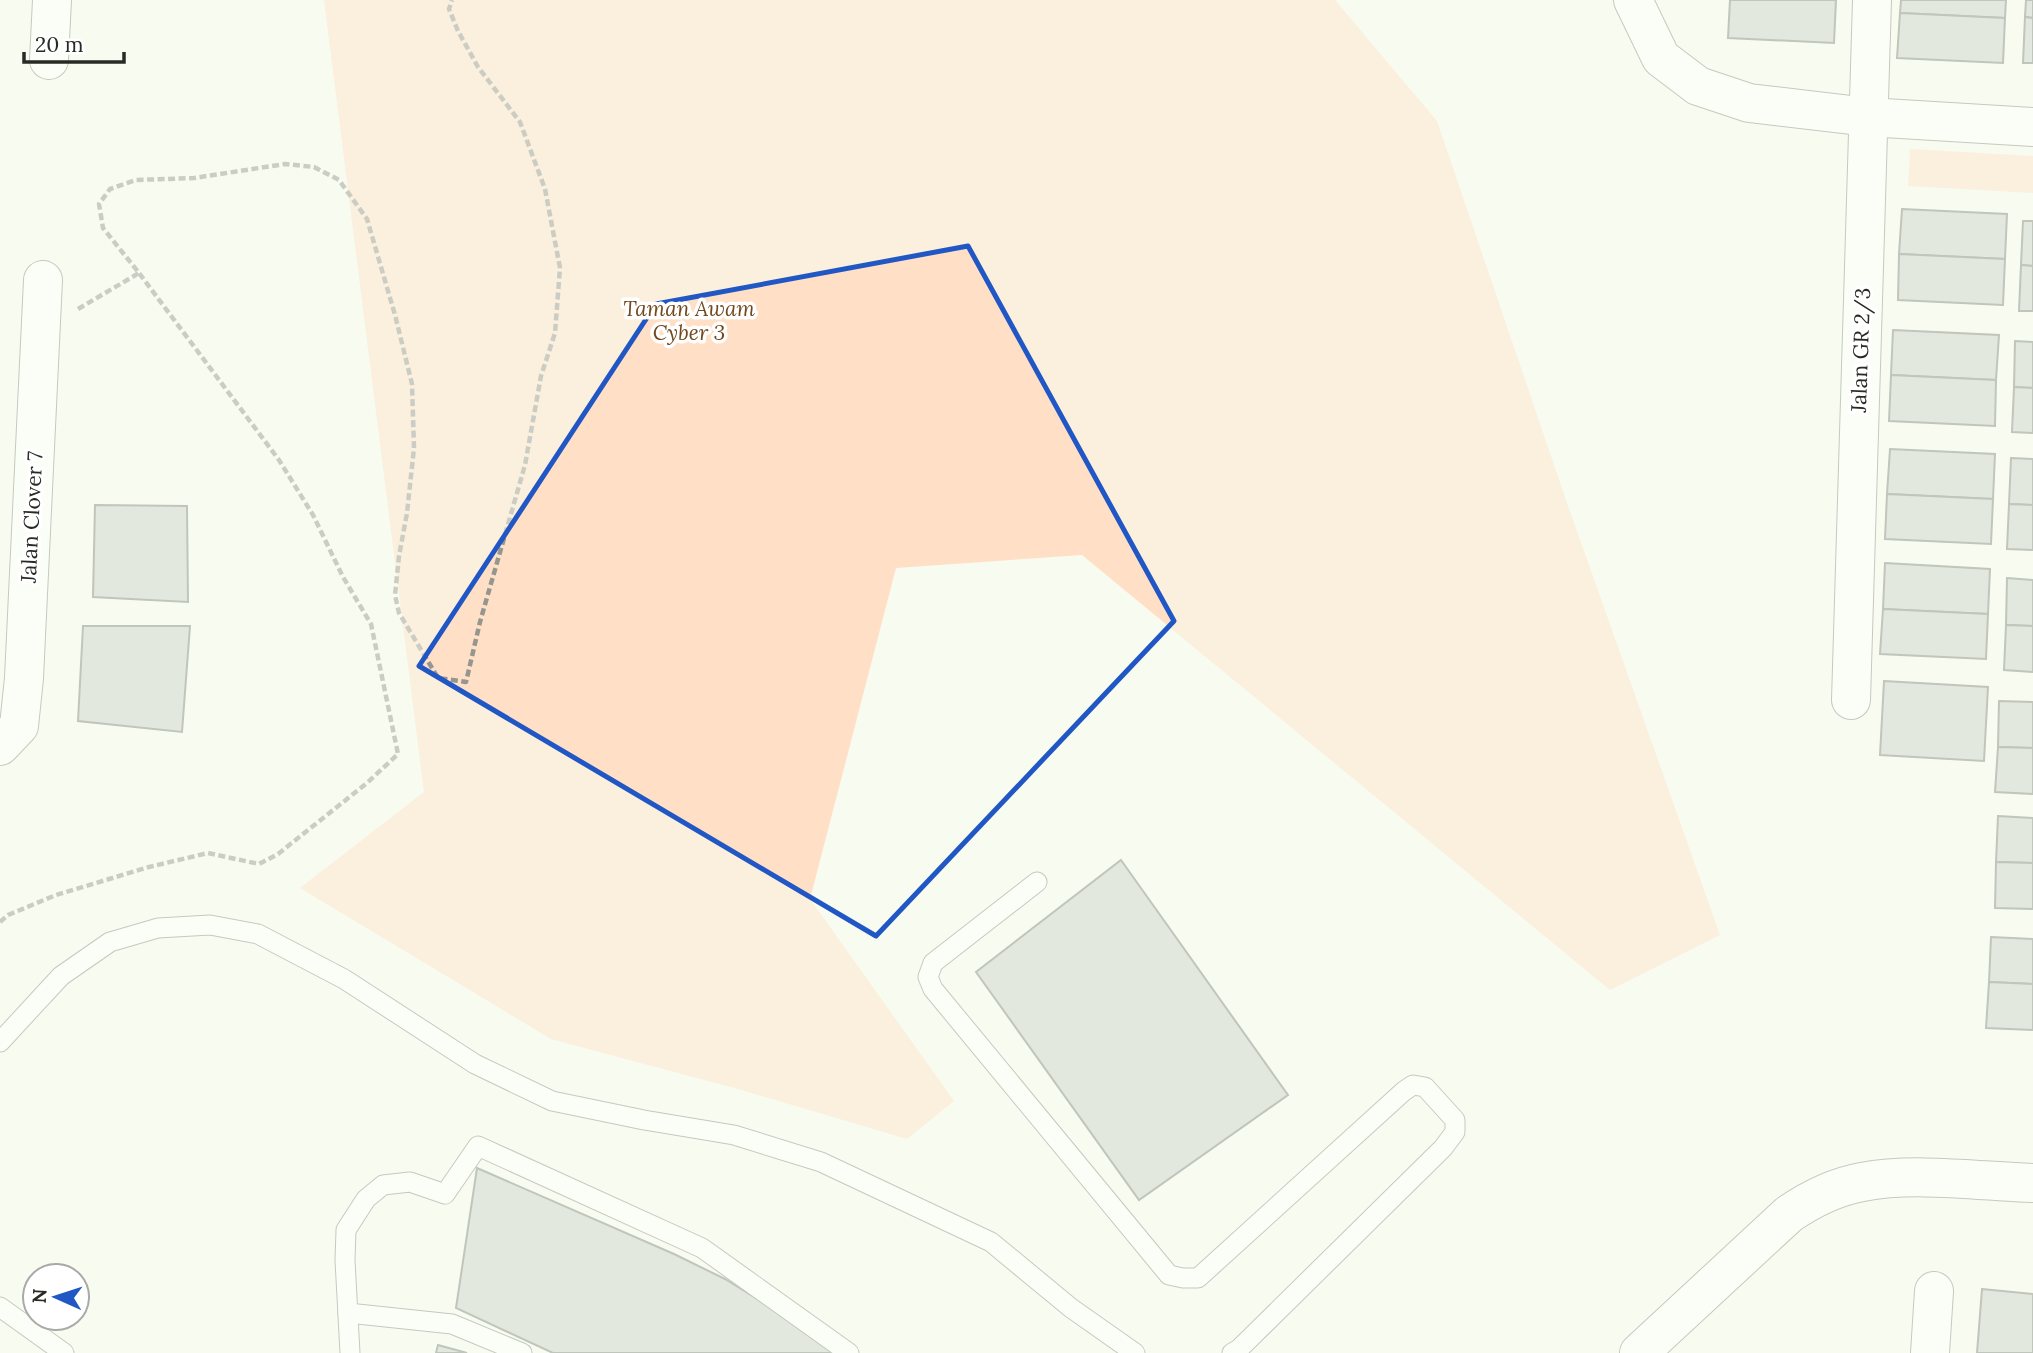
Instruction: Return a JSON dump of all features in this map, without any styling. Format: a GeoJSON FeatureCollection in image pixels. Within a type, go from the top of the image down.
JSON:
{"type":"FeatureCollection","features":[{"type":"Feature","properties":{"kind":"street"},"geometry":{"type":"LineString","coordinates":[[49,60],[52,0]]}},
{"type":"Feature","properties":{"kind":"street"},"geometry":{"type":"LineString","coordinates":[[1633,0],[1661,58],[1698,86],[1749,103],[1868,117],[2033,127]]}},
{"type":"Feature","properties":{"kind":"street","name":"Jalan GR 2/3"},"geometry":{"type":"LineString","coordinates":[[1851,700],[1872,0]]}},
{"type":"Feature","properties":{"kind":"street","name":"Jalan Clover 7"},"geometry":{"type":"LineString","coordinates":[[0,746],[19,726],[24,678],[43,280]]}},
{"type":"Feature","properties":{"kind":"street"},"geometry":{"type":"LineString","coordinates":[[1639,1353],[1789,1214],[1809,1200],[1862,1182],[1908,1177],[2033,1183]]}},
{"type":"Feature","properties":{"kind":"street"},"geometry":{"type":"LineString","coordinates":[[1930,1353],[1934,1291]]}},
{"type":"Feature","properties":{"kind":"lane"},"geometry":{"type":"LineString","coordinates":[[1037,882],[933,963],[928,977],[933,989],[1169,1275],[1198,1278],[1404,1091],[1413,1086],[1424,1087],[1455,1120],[1455,1132],[1443,1147],[1296,1295],[1232,1353]]}},
{"type":"Feature","properties":{"kind":"lane"},"geometry":{"type":"LineString","coordinates":[[0,1042],[61,976],[110,942],[158,928],[210,925],[258,934],[344,979],[475,1064],[552,1101],[734,1135],[821,1162],[991,1242],[1071,1308],[1135,1353]]}},
{"type":"Feature","properties":{"kind":"lane"},"geometry":{"type":"LineString","coordinates":[[350,1353],[346,1230],[366,1199],[383,1185],[410,1182],[445,1194],[478,1146],[702,1248],[849,1353]]}},
{"type":"Feature","properties":{"kind":"lane"},"geometry":{"type":"LineString","coordinates":[[0,1307],[64,1353]]}},
{"type":"Feature","properties":{"kind":"lane"},"geometry":{"type":"LineString","coordinates":[[348,1313],[453,1324],[522,1353]]}},
{"type":"Feature","properties":{"kind":"path"},"geometry":{"type":"LineString","coordinates":[[0,922],[8,915],[56,895],[149,867],[208,853],[259,863],[278,854],[367,783],[398,754],[370,624],[343,577],[313,515],[279,460],[103,228],[99,204],[110,189],[135,180],[194,178],[285,164],[314,167],[339,180],[367,219],[412,384],[414,448],[395,595],[399,613],[438,678],[466,682],[524,465],[541,376],[555,332],[560,268],[545,190],[520,122],[478,67],[449,9],[452,0]]}},
{"type":"Feature","properties":{"kind":"path"},"geometry":{"type":"LineString","coordinates":[[40,330],[139,273]]}},
{"type":"Feature","properties":{"kind":"highlighted area"},"geometry":{"type":"Polygon","coordinates":[[[968,246],[1174,621],[876,936],[419,666],[656,304],[968,246]]]}},
{"type":"Feature","properties":{"kind":"green space","name":"Taman Awam Cyber 3"},"geometry":{"type":"Polygon","coordinates":[[[324,0],[1335,0],[1437,121],[1567,503],[1720,935],[1610,990],[1082,555],[896,568],[810,899],[954,1101],[907,1139],[738,1089],[551,1039],[300,888],[424,792],[324,0]]]}},
{"type":"Feature","properties":{"kind":"green space"},"geometry":{"type":"Polygon","coordinates":[[[1910,149],[2033,156],[2033,193],[1908,186],[1910,149]]]}},
{"type":"Feature","properties":{"kind":"building"},"geometry":{"type":"Polygon","coordinates":[[[1730,0],[1836,0],[1834,43],[1728,38],[1730,0]]]}},
{"type":"Feature","properties":{"kind":"building"},"geometry":{"type":"Polygon","coordinates":[[[1901,0],[2006,0],[2005,18],[1900,13],[1901,0]]]}},
{"type":"Feature","properties":{"kind":"building"},"geometry":{"type":"Polygon","coordinates":[[[2026,0],[2033,0],[2033,18],[2025,17],[2026,0]]]}},
{"type":"Feature","properties":{"kind":"building"},"geometry":{"type":"Polygon","coordinates":[[[1900,13],[2005,18],[2003,63],[1897,58],[1900,13]]]}},
{"type":"Feature","properties":{"kind":"building"},"geometry":{"type":"Polygon","coordinates":[[[2025,17],[2033,18],[2033,63],[2023,63],[2025,17]]]}},
{"type":"Feature","properties":{"kind":"building"},"geometry":{"type":"Polygon","coordinates":[[[1902,209],[2007,214],[2005,259],[1899,254],[1902,209]]]}},
{"type":"Feature","properties":{"kind":"building"},"geometry":{"type":"Polygon","coordinates":[[[2023,221],[2033,221],[2033,266],[2021,265],[2023,221]]]}},
{"type":"Feature","properties":{"kind":"building"},"geometry":{"type":"Polygon","coordinates":[[[1899,254],[2005,259],[2003,305],[1898,300],[1899,254]]]}},
{"type":"Feature","properties":{"kind":"building"},"geometry":{"type":"Polygon","coordinates":[[[2021,265],[2033,266],[2033,311],[2019,311],[2021,265]]]}},
{"type":"Feature","properties":{"kind":"building"},"geometry":{"type":"Polygon","coordinates":[[[1893,330],[1999,335],[1996,380],[1891,375],[1893,330]]]}},
{"type":"Feature","properties":{"kind":"building"},"geometry":{"type":"Polygon","coordinates":[[[2015,341],[2033,342],[2033,388],[2014,387],[2015,341]]]}},
{"type":"Feature","properties":{"kind":"building"},"geometry":{"type":"Polygon","coordinates":[[[1891,375],[1996,380],[1995,426],[1889,421],[1891,375]]]}},
{"type":"Feature","properties":{"kind":"building"},"geometry":{"type":"Polygon","coordinates":[[[2014,387],[2033,388],[2033,433],[2012,432],[2014,387]]]}},
{"type":"Feature","properties":{"kind":"building"},"geometry":{"type":"Polygon","coordinates":[[[1890,449],[1995,454],[1993,499],[1887,494],[1890,449]]]}},
{"type":"Feature","properties":{"kind":"building"},"geometry":{"type":"Polygon","coordinates":[[[2011,458],[2033,459],[2033,505],[2009,504],[2011,458]]]}},
{"type":"Feature","properties":{"kind":"building"},"geometry":{"type":"Polygon","coordinates":[[[1887,494],[1993,499],[1991,544],[1885,539],[1887,494]]]}},
{"type":"Feature","properties":{"kind":"building"},"geometry":{"type":"Polygon","coordinates":[[[2009,504],[2033,505],[2033,550],[2007,549],[2009,504]]]}},
{"type":"Feature","properties":{"kind":"building"},"geometry":{"type":"Polygon","coordinates":[[[95,505],[187,506],[188,602],[93,597],[95,505]]]}},
{"type":"Feature","properties":{"kind":"building"},"geometry":{"type":"Polygon","coordinates":[[[1885,563],[1990,569],[1988,614],[1883,609],[1885,563]]]}},
{"type":"Feature","properties":{"kind":"building"},"geometry":{"type":"Polygon","coordinates":[[[2007,578],[2033,580],[2033,626],[2006,625],[2007,578]]]}},
{"type":"Feature","properties":{"kind":"building"},"geometry":{"type":"Polygon","coordinates":[[[1883,609],[1988,614],[1986,659],[1880,654],[1883,609]]]}},
{"type":"Feature","properties":{"kind":"building"},"geometry":{"type":"Polygon","coordinates":[[[2006,625],[2033,626],[2033,672],[2004,670],[2006,625]]]}},
{"type":"Feature","properties":{"kind":"building"},"geometry":{"type":"Polygon","coordinates":[[[83,626],[190,626],[182,732],[78,721],[83,626]]]}},
{"type":"Feature","properties":{"kind":"building"},"geometry":{"type":"Polygon","coordinates":[[[1884,681],[1988,687],[1984,761],[1880,755],[1884,681]]]}},
{"type":"Feature","properties":{"kind":"building"},"geometry":{"type":"Polygon","coordinates":[[[1999,701],[2033,702],[2033,748],[1998,747],[1999,701]]]}},
{"type":"Feature","properties":{"kind":"building"},"geometry":{"type":"Polygon","coordinates":[[[1998,747],[2033,748],[2033,794],[1995,792],[1998,747]]]}},
{"type":"Feature","properties":{"kind":"building"},"geometry":{"type":"Polygon","coordinates":[[[1998,816],[2033,818],[2033,863],[1996,862],[1998,816]]]}},
{"type":"Feature","properties":{"kind":"building"},"geometry":{"type":"Polygon","coordinates":[[[1121,860],[1288,1095],[1139,1200],[976,972],[1121,860]]]}},
{"type":"Feature","properties":{"kind":"building"},"geometry":{"type":"Polygon","coordinates":[[[1996,862],[2033,863],[2033,909],[1995,908],[1996,862]]]}},
{"type":"Feature","properties":{"kind":"building"},"geometry":{"type":"Polygon","coordinates":[[[1991,937],[2033,939],[2033,984],[1989,982],[1991,937]]]}},
{"type":"Feature","properties":{"kind":"building"},"geometry":{"type":"Polygon","coordinates":[[[1989,982],[2033,984],[2033,1030],[1986,1028],[1989,982]]]}},
{"type":"Feature","properties":{"kind":"building"},"geometry":{"type":"Polygon","coordinates":[[[477,1168],[725,1279],[845,1353],[553,1353],[456,1308],[477,1168]]]}},
{"type":"Feature","properties":{"kind":"building"},"geometry":{"type":"Polygon","coordinates":[[[1982,1289],[2033,1294],[2033,1353],[1977,1353],[1982,1289]]]}},
{"type":"Feature","properties":{"kind":"building"},"geometry":{"type":"Polygon","coordinates":[[[438,1345],[467,1353],[436,1353],[438,1345]]]}}]}
